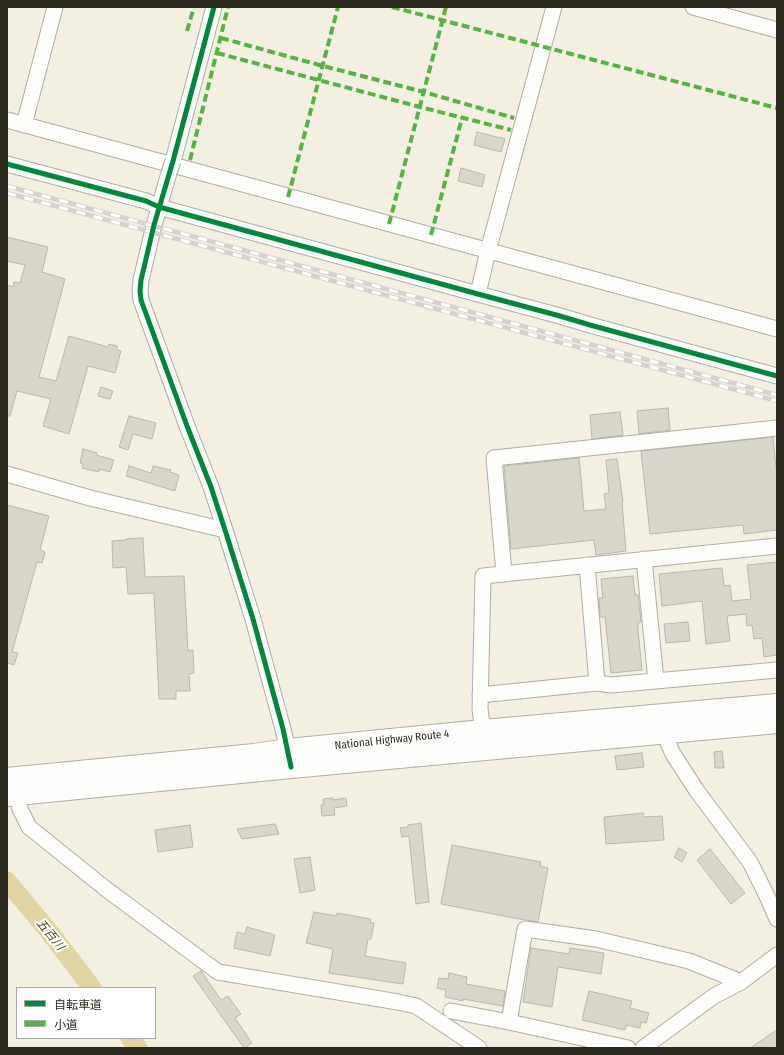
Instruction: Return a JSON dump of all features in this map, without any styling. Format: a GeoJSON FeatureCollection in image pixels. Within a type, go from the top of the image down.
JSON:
{"type":"FeatureCollection","features":[{"type":"Feature","properties":{"kind":"highway","name":"National Highway Route 4"},"geometry":{"type":"LineString","coordinates":[[290,759],[483,731],[777,705]]}},
{"type":"Feature","properties":{"kind":"highway","name":"National Highway Route 4"},"geometry":{"type":"LineString","coordinates":[[11,789],[290,759],[667,732],[777,722]]}},
{"type":"Feature","properties":{"kind":"street"},"geometry":{"type":"LineString","coordinates":[[24,125],[55,7]]}},
{"type":"Feature","properties":{"kind":"street"},"geometry":{"type":"LineString","coordinates":[[214,7],[154,225],[141,280],[140,291],[141,300],[211,487],[225,530],[253,619],[290,759]]}},
{"type":"Feature","properties":{"kind":"street"},"geometry":{"type":"LineString","coordinates":[[478,294],[488,251],[554,7]]}},
{"type":"Feature","properties":{"kind":"street"},"geometry":{"type":"LineString","coordinates":[[693,7],[777,30]]}},
{"type":"Feature","properties":{"kind":"street"},"geometry":{"type":"LineString","coordinates":[[7,120],[777,329]]}},
{"type":"Feature","properties":{"kind":"street"},"geometry":{"type":"LineString","coordinates":[[7,164],[146,201],[159,207],[777,376]]}},
{"type":"Feature","properties":{"kind":"street"},"geometry":{"type":"LineString","coordinates":[[504,574],[494,458],[777,428]]}},
{"type":"Feature","properties":{"kind":"street"},"geometry":{"type":"LineString","coordinates":[[7,474],[90,498],[225,530]]}},
{"type":"Feature","properties":{"kind":"street"},"geometry":{"type":"LineString","coordinates":[[483,731],[480,695],[483,576],[777,546]]}},
{"type":"Feature","properties":{"kind":"street"},"geometry":{"type":"LineString","coordinates":[[644,560],[656,681]]}},
{"type":"Feature","properties":{"kind":"street"},"geometry":{"type":"LineString","coordinates":[[586,565],[597,683]]}},
{"type":"Feature","properties":{"kind":"street"},"geometry":{"type":"LineString","coordinates":[[480,695],[597,683],[611,685],[777,670]]}},
{"type":"Feature","properties":{"kind":"street"},"geometry":{"type":"LineString","coordinates":[[667,732],[668,743],[673,754],[697,791],[750,862],[777,919]]}},
{"type":"Feature","properties":{"kind":"street"},"geometry":{"type":"LineString","coordinates":[[11,789],[29,827],[106,889],[218,972],[416,1006],[478,1048]]}},
{"type":"Feature","properties":{"kind":"street"},"geometry":{"type":"LineString","coordinates":[[509,1022],[525,929],[596,939],[689,961],[740,982]]}},
{"type":"Feature","properties":{"kind":"street"},"geometry":{"type":"LineString","coordinates":[[643,1048],[714,996],[740,982],[777,955]]}},
{"type":"Feature","properties":{"kind":"street"},"geometry":{"type":"LineString","coordinates":[[451,1011],[628,1048]]}},
{"type":"Feature","properties":{"kind":"building"},"geometry":{"type":"Polygon","coordinates":[[[477,132],[505,139],[501,152],[474,145],[477,132]]]}},
{"type":"Feature","properties":{"kind":"building"},"geometry":{"type":"Polygon","coordinates":[[[461,168],[485,175],[482,187],[458,181],[461,168]]]}},
{"type":"Feature","properties":{"kind":"building"},"geometry":{"type":"Polygon","coordinates":[[[7,237],[48,247],[42,272],[65,279],[39,377],[56,381],[69,336],[108,347],[109,344],[117,346],[117,350],[121,351],[115,373],[88,366],[69,434],[43,426],[51,399],[17,391],[10,416],[7,416],[7,285],[13,287],[14,282],[20,283],[25,265],[7,261],[7,237]]]}},
{"type":"Feature","properties":{"kind":"building"},"geometry":{"type":"Polygon","coordinates":[[[101,387],[113,391],[110,399],[98,396],[101,387]]]}},
{"type":"Feature","properties":{"kind":"building"},"geometry":{"type":"Polygon","coordinates":[[[668,408],[670,430],[639,434],[637,411],[668,408]]]}},
{"type":"Feature","properties":{"kind":"building"},"geometry":{"type":"Polygon","coordinates":[[[620,412],[623,435],[592,439],[590,415],[620,412]]]}},
{"type":"Feature","properties":{"kind":"building"},"geometry":{"type":"Polygon","coordinates":[[[129,416],[156,423],[152,439],[133,434],[128,450],[119,447],[129,416]]]}},
{"type":"Feature","properties":{"kind":"building"},"geometry":{"type":"Polygon","coordinates":[[[773,437],[777,477],[777,530],[744,534],[743,525],[650,534],[641,451],[773,437]]]}},
{"type":"Feature","properties":{"kind":"building"},"geometry":{"type":"Polygon","coordinates":[[[83,449],[97,453],[96,455],[114,460],[110,472],[99,469],[99,472],[82,468],[83,464],[80,463],[83,449]]]}},
{"type":"Feature","properties":{"kind":"building"},"geometry":{"type":"Polygon","coordinates":[[[579,458],[584,511],[606,509],[604,494],[609,493],[606,460],[617,459],[623,502],[626,551],[596,555],[594,540],[511,549],[504,466],[579,458]]]}},
{"type":"Feature","properties":{"kind":"building"},"geometry":{"type":"Polygon","coordinates":[[[129,466],[151,473],[153,466],[171,470],[170,472],[179,475],[175,491],[126,476],[129,466]]]}},
{"type":"Feature","properties":{"kind":"building"},"geometry":{"type":"Polygon","coordinates":[[[7,505],[49,516],[40,550],[45,552],[42,563],[37,562],[12,652],[18,653],[14,665],[7,663],[7,505]]]}},
{"type":"Feature","properties":{"kind":"building"},"geometry":{"type":"Polygon","coordinates":[[[143,538],[145,577],[184,576],[188,651],[193,650],[194,673],[189,674],[190,691],[176,691],[176,699],[159,699],[154,593],[128,594],[126,567],[113,568],[112,541],[143,538]]]}},
{"type":"Feature","properties":{"kind":"building"},"geometry":{"type":"Polygon","coordinates":[[[777,562],[777,655],[764,657],[762,638],[754,639],[752,625],[747,626],[746,614],[727,616],[730,641],[706,644],[702,601],[662,606],[659,574],[722,568],[724,586],[730,585],[732,601],[751,599],[747,565],[777,562]]]}},
{"type":"Feature","properties":{"kind":"building"},"geometry":{"type":"Polygon","coordinates":[[[633,576],[635,595],[638,595],[641,622],[638,623],[638,630],[642,670],[611,673],[605,617],[600,617],[599,598],[603,598],[601,579],[633,576]]]}},
{"type":"Feature","properties":{"kind":"building"},"geometry":{"type":"Polygon","coordinates":[[[688,622],[690,641],[666,643],[664,624],[688,622]]]}},
{"type":"Feature","properties":{"kind":"building"},"geometry":{"type":"Polygon","coordinates":[[[722,751],[724,768],[715,768],[714,752],[722,751]]]}},
{"type":"Feature","properties":{"kind":"building"},"geometry":{"type":"Polygon","coordinates":[[[642,753],[644,767],[617,770],[615,756],[642,753]]]}},
{"type":"Feature","properties":{"kind":"building"},"geometry":{"type":"Polygon","coordinates":[[[332,798],[333,800],[346,798],[347,806],[334,808],[335,815],[322,816],[321,805],[324,804],[323,799],[332,798]]]}},
{"type":"Feature","properties":{"kind":"building"},"geometry":{"type":"Polygon","coordinates":[[[643,813],[644,817],[662,816],[664,840],[606,844],[604,817],[643,813]]]}},
{"type":"Feature","properties":{"kind":"building"},"geometry":{"type":"Polygon","coordinates":[[[421,823],[429,902],[416,904],[409,836],[402,837],[400,828],[421,823]]]}},
{"type":"Feature","properties":{"kind":"building"},"geometry":{"type":"Polygon","coordinates":[[[275,824],[279,834],[242,839],[237,829],[275,824]]]}},
{"type":"Feature","properties":{"kind":"building"},"geometry":{"type":"Polygon","coordinates":[[[190,825],[193,847],[158,852],[155,830],[190,825]]]}},
{"type":"Feature","properties":{"kind":"building"},"geometry":{"type":"Polygon","coordinates":[[[452,845],[541,862],[540,866],[548,868],[538,922],[441,904],[452,845]]]}},
{"type":"Feature","properties":{"kind":"building"},"geometry":{"type":"Polygon","coordinates":[[[679,848],[687,853],[682,862],[674,857],[679,848]]]}},
{"type":"Feature","properties":{"kind":"building"},"geometry":{"type":"Polygon","coordinates":[[[710,849],[745,893],[731,904],[697,860],[710,849]]]}},
{"type":"Feature","properties":{"kind":"building"},"geometry":{"type":"Polygon","coordinates":[[[310,857],[315,890],[300,893],[294,859],[310,857]]]}},
{"type":"Feature","properties":{"kind":"building"},"geometry":{"type":"Polygon","coordinates":[[[314,912],[336,916],[337,913],[371,919],[370,923],[374,923],[371,939],[368,939],[365,956],[406,963],[403,984],[329,973],[333,949],[306,943],[314,912]]]}},
{"type":"Feature","properties":{"kind":"building"},"geometry":{"type":"Polygon","coordinates":[[[247,927],[275,935],[270,956],[234,948],[237,932],[245,934],[247,927]]]}},
{"type":"Feature","properties":{"kind":"building"},"geometry":{"type":"Polygon","coordinates":[[[531,948],[569,954],[570,948],[604,953],[601,974],[558,967],[552,1007],[523,1002],[531,948]]]}},
{"type":"Feature","properties":{"kind":"building"},"geometry":{"type":"Polygon","coordinates":[[[201,971],[221,1000],[228,996],[241,1014],[235,1018],[252,1043],[244,1048],[193,976],[201,971]]]}},
{"type":"Feature","properties":{"kind":"building"},"geometry":{"type":"Polygon","coordinates":[[[449,973],[467,977],[466,984],[505,991],[503,1006],[445,997],[446,990],[437,988],[439,978],[448,979],[449,973]]]}},
{"type":"Feature","properties":{"kind":"building"},"geometry":{"type":"Polygon","coordinates":[[[589,991],[632,1001],[630,1008],[649,1013],[646,1023],[641,1022],[640,1028],[626,1025],[625,1030],[582,1020],[589,991]]]}},
{"type":"Feature","properties":{"kind":"building"},"geometry":{"type":"Polygon","coordinates":[[[777,1030],[777,1048],[750,1048],[777,1030]]]}},
{"type":"Feature","properties":{"kind":"waterway","name":"五百川"},"geometry":{"type":"LineString","coordinates":[[7,881],[51,934],[91,987]]}},
{"type":"Feature","properties":{"kind":"waterway","name":"五百川"},"geometry":{"type":"LineString","coordinates":[[131,1039],[138,1048]]}},
{"type":"Feature","properties":{"kind":"railway"},"geometry":{"type":"LineString","coordinates":[[7,186],[777,395]]}},
{"type":"Feature","properties":{"kind":"railway"},"geometry":{"type":"LineString","coordinates":[[7,193],[777,401]]}},
{"type":"Feature","properties":{"kind":"marked path"},"geometry":{"type":"LineString","coordinates":[[187,31],[194,7]]}},
{"type":"Feature","properties":{"kind":"marked path"},"geometry":{"type":"LineString","coordinates":[[190,160],[228,7]]}},
{"type":"Feature","properties":{"kind":"marked path"},"geometry":{"type":"LineString","coordinates":[[288,197],[338,7]]}},
{"type":"Feature","properties":{"kind":"marked path"},"geometry":{"type":"LineString","coordinates":[[392,7],[777,108]]}},
{"type":"Feature","properties":{"kind":"marked path"},"geometry":{"type":"LineString","coordinates":[[389,224],[446,7]]}},
{"type":"Feature","properties":{"kind":"marked path"},"geometry":{"type":"LineString","coordinates":[[221,38],[424,92],[514,118]]}},
{"type":"Feature","properties":{"kind":"marked path"},"geometry":{"type":"LineString","coordinates":[[217,53],[511,130]]}},
{"type":"Feature","properties":{"kind":"marked path"},"geometry":{"type":"LineString","coordinates":[[431,235],[462,118]]}},
{"type":"Feature","properties":{"kind":"cycle path"},"geometry":{"type":"LineString","coordinates":[[214,7],[173,161],[154,225],[141,280],[140,291],[141,300],[211,487],[225,530],[253,619],[283,729],[291,767]]}},
{"type":"Feature","properties":{"kind":"cycle path"},"geometry":{"type":"LineString","coordinates":[[7,164],[146,201],[159,207],[777,376]]}}]}
